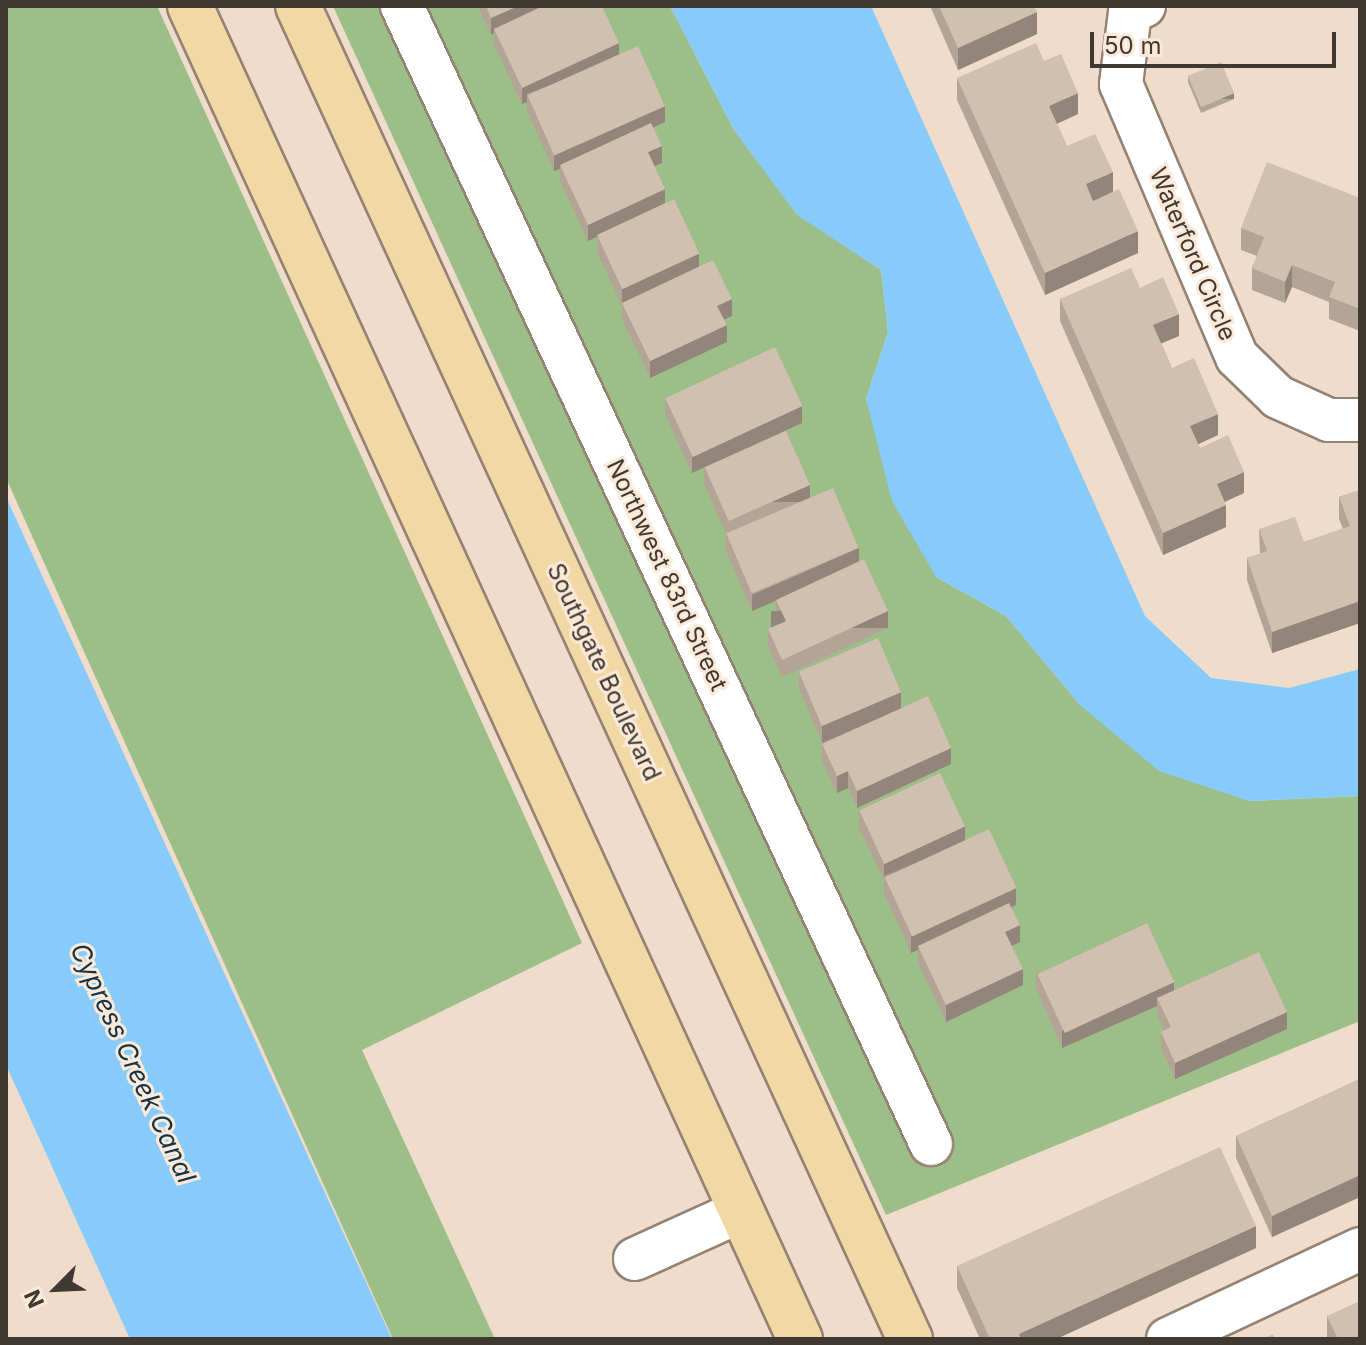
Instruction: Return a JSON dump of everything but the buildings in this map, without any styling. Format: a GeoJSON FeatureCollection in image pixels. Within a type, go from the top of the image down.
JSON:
{"type":"FeatureCollection","features":[{"type":"Feature","properties":{"kind":"main road"},"geometry":{"type":"LineString","coordinates":[[190,6],[800,1339]]}},
{"type":"Feature","properties":{"kind":"main road","name":"Southgate Boulevard"},"geometry":{"type":"LineString","coordinates":[[298,6],[910,1339]]}},
{"type":"Feature","properties":{"kind":"street","name":"Northwest 83rd Street"},"geometry":{"type":"LineString","coordinates":[[402,6],[931,1144]]}},
{"type":"Feature","properties":{"kind":"street","name":"Waterford Circle"},"geometry":{"type":"LineString","coordinates":[[1128,8],[1121,84],[1237,357],[1278,397],[1329,420],[1360,420]]}},
{"type":"Feature","properties":{"kind":"street"},"geometry":{"type":"LineString","coordinates":[[635,1259],[741,1211]]}},
{"type":"Feature","properties":{"kind":"street"},"geometry":{"type":"LineString","coordinates":[[1168,1339],[1360,1249]]}},
{"type":"Feature","properties":{"kind":"green space"},"geometry":{"type":"Polygon","coordinates":[[[6,6],[157,6],[582,943],[362,1050],[495,1339],[393,1339],[6,478],[6,6]]]}},
{"type":"Feature","properties":{"kind":"green space"},"geometry":{"type":"Polygon","coordinates":[[[333,6],[670,6],[734,130],[797,214],[881,270],[888,332],[866,399],[936,577],[1006,616],[1080,705],[1249,801],[1360,796],[1360,1021],[886,1215],[333,6]]]}},
{"type":"Feature","properties":{"kind":"water"},"geometry":{"type":"Polygon","coordinates":[[[670,6],[871,6],[1145,616],[1211,678],[1289,688],[1360,669],[1360,796],[1249,801],[1159,771],[1080,705],[1006,616],[936,577],[892,501],[866,399],[888,332],[881,270],[797,215],[734,130],[670,6]]]}},
{"type":"Feature","properties":{"kind":"water","name":"Cypress Creek Canal"},"geometry":{"type":"Polygon","coordinates":[[[6,497],[392,1339],[130,1339],[6,1065],[6,497]]]}}]}
